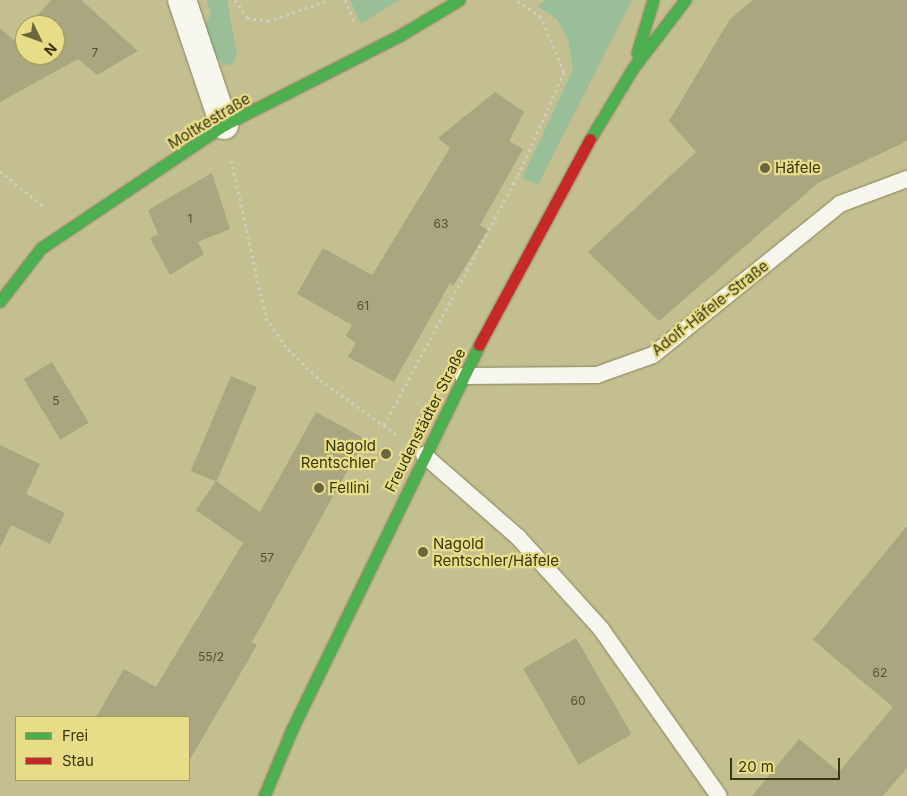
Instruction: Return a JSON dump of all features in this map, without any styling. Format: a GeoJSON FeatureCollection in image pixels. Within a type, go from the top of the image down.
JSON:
{"type":"FeatureCollection","features":[{"type":"Feature","properties":{"kind":"street"},"geometry":{"type":"LineString","coordinates":[[182,0],[224,126]]}},
{"type":"Feature","properties":{"kind":"street","name":"Moltkestraße"},"geometry":{"type":"LineString","coordinates":[[0,301],[41,248],[73,230],[224,126],[399,36],[458,0]]}},
{"type":"Feature","properties":{"kind":"street","name":"Freudenstädter Straße"},"geometry":{"type":"LineString","coordinates":[[633,68],[653,0]]}},
{"type":"Feature","properties":{"kind":"street","name":"Freudenstädter Straße"},"geometry":{"type":"LineString","coordinates":[[264,796],[424,455],[464,376],[587,143],[633,68],[684,0]]}},
{"type":"Feature","properties":{"kind":"lane","name":"Adolf-Häfele-Straße"},"geometry":{"type":"LineString","coordinates":[[464,376],[597,375],[653,355],[840,204],[907,179]]}},
{"type":"Feature","properties":{"kind":"lane"},"geometry":{"type":"LineString","coordinates":[[424,455],[518,537],[601,629],[718,796]]}},
{"type":"Feature","properties":{"kind":"path"},"geometry":{"type":"LineString","coordinates":[[235,0],[246,18],[268,21],[329,0]]}},
{"type":"Feature","properties":{"kind":"path"},"geometry":{"type":"LineString","coordinates":[[345,0],[355,23]]}},
{"type":"Feature","properties":{"kind":"path"},"geometry":{"type":"LineString","coordinates":[[384,425],[518,175],[564,72],[541,17],[516,0]]}},
{"type":"Feature","properties":{"kind":"path"},"geometry":{"type":"LineString","coordinates":[[224,126],[266,318],[288,349],[320,380],[424,455]]}},
{"type":"Feature","properties":{"kind":"path"},"geometry":{"type":"LineString","coordinates":[[0,171],[73,230]]}},
{"type":"Feature","properties":{"kind":"green space"},"geometry":{"type":"Polygon","coordinates":[[[207,0],[227,0],[237,54],[233,64],[223,65],[200,35],[211,14],[207,0]]]}},
{"type":"Feature","properties":{"kind":"green space"},"geometry":{"type":"Polygon","coordinates":[[[350,0],[399,0],[361,24],[350,0]]]}},
{"type":"Feature","properties":{"kind":"green space"},"geometry":{"type":"Polygon","coordinates":[[[545,0],[632,0],[538,185],[522,178],[573,70],[568,39],[557,19],[537,6],[545,0]]]}},
{"type":"Feature","properties":{"kind":"building"},"geometry":{"type":"Polygon","coordinates":[[[51,0],[81,0],[138,51],[97,75],[78,59],[0,102],[0,28],[15,41],[15,65],[65,65],[65,15],[38,15],[51,0]]]}},
{"type":"Feature","properties":{"kind":"building","name":"Häfele"},"geometry":{"type":"Polygon","coordinates":[[[753,0],[907,0],[907,141],[818,183],[659,321],[588,252],[696,152],[669,121],[730,19],[753,0]]]}},
{"type":"Feature","properties":{"kind":"building"},"geometry":{"type":"Polygon","coordinates":[[[495,92],[524,112],[509,141],[523,149],[480,225],[488,230],[453,286],[450,283],[394,382],[348,357],[356,343],[346,336],[352,325],[297,294],[323,248],[372,275],[450,148],[438,138],[495,92]]]}},
{"type":"Feature","properties":{"kind":"building"},"geometry":{"type":"Polygon","coordinates":[[[212,173],[230,229],[198,242],[204,254],[170,275],[150,238],[158,234],[148,210],[212,173]]]}},
{"type":"Feature","properties":{"kind":"building"},"geometry":{"type":"Polygon","coordinates":[[[52,362],[89,423],[60,440],[24,379],[52,362]]]}},
{"type":"Feature","properties":{"kind":"building"},"geometry":{"type":"Polygon","coordinates":[[[231,376],[257,387],[217,482],[191,471],[231,376]]]}},
{"type":"Feature","properties":{"kind":"building"},"geometry":{"type":"Polygon","coordinates":[[[316,412],[365,439],[252,642],[257,645],[190,759],[190,716],[97,716],[124,669],[156,687],[243,543],[196,510],[216,481],[260,512],[316,412]]]}},
{"type":"Feature","properties":{"kind":"building"},"geometry":{"type":"Polygon","coordinates":[[[0,445],[40,464],[26,494],[65,513],[50,544],[11,525],[0,548],[0,445]]]}},
{"type":"Feature","properties":{"kind":"building"},"geometry":{"type":"Polygon","coordinates":[[[907,526],[907,768],[883,796],[752,796],[799,739],[839,772],[893,707],[813,640],[907,526]]]}},
{"type":"Feature","properties":{"kind":"building"},"geometry":{"type":"Polygon","coordinates":[[[576,638],[632,734],[579,765],[523,668],[576,638]]]}},
{"type":"Feature","properties":{"kind":"traffic: fast"},"geometry":{"type":"LineString","coordinates":[[0,301],[41,248],[224,125],[399,36],[459,0]]}},
{"type":"Feature","properties":{"kind":"traffic: fast"},"geometry":{"type":"LineString","coordinates":[[637,53],[653,0]]}},
{"type":"Feature","properties":{"kind":"traffic: fast"},"geometry":{"type":"LineString","coordinates":[[590,139],[633,68],[685,0]]}},
{"type":"Feature","properties":{"kind":"traffic: fast"},"geometry":{"type":"LineString","coordinates":[[264,796],[291,731],[479,345]]}},
{"type":"Feature","properties":{"kind":"traffic: jam"},"geometry":{"type":"LineString","coordinates":[[479,345],[590,139]]}},
{"type":"Feature","properties":{"kind":"place","name":"Häfele"},"geometry":{"type":"Point","coordinates":[765,168]}},
{"type":"Feature","properties":{"kind":"place","name":"Nagold Rentschler"},"geometry":{"type":"Point","coordinates":[386,454]}},
{"type":"Feature","properties":{"kind":"place","name":"Fellini"},"geometry":{"type":"Point","coordinates":[319,488]}},
{"type":"Feature","properties":{"kind":"place","name":"Nagold Rentschler/Häfele"},"geometry":{"type":"Point","coordinates":[423,552]}}]}
